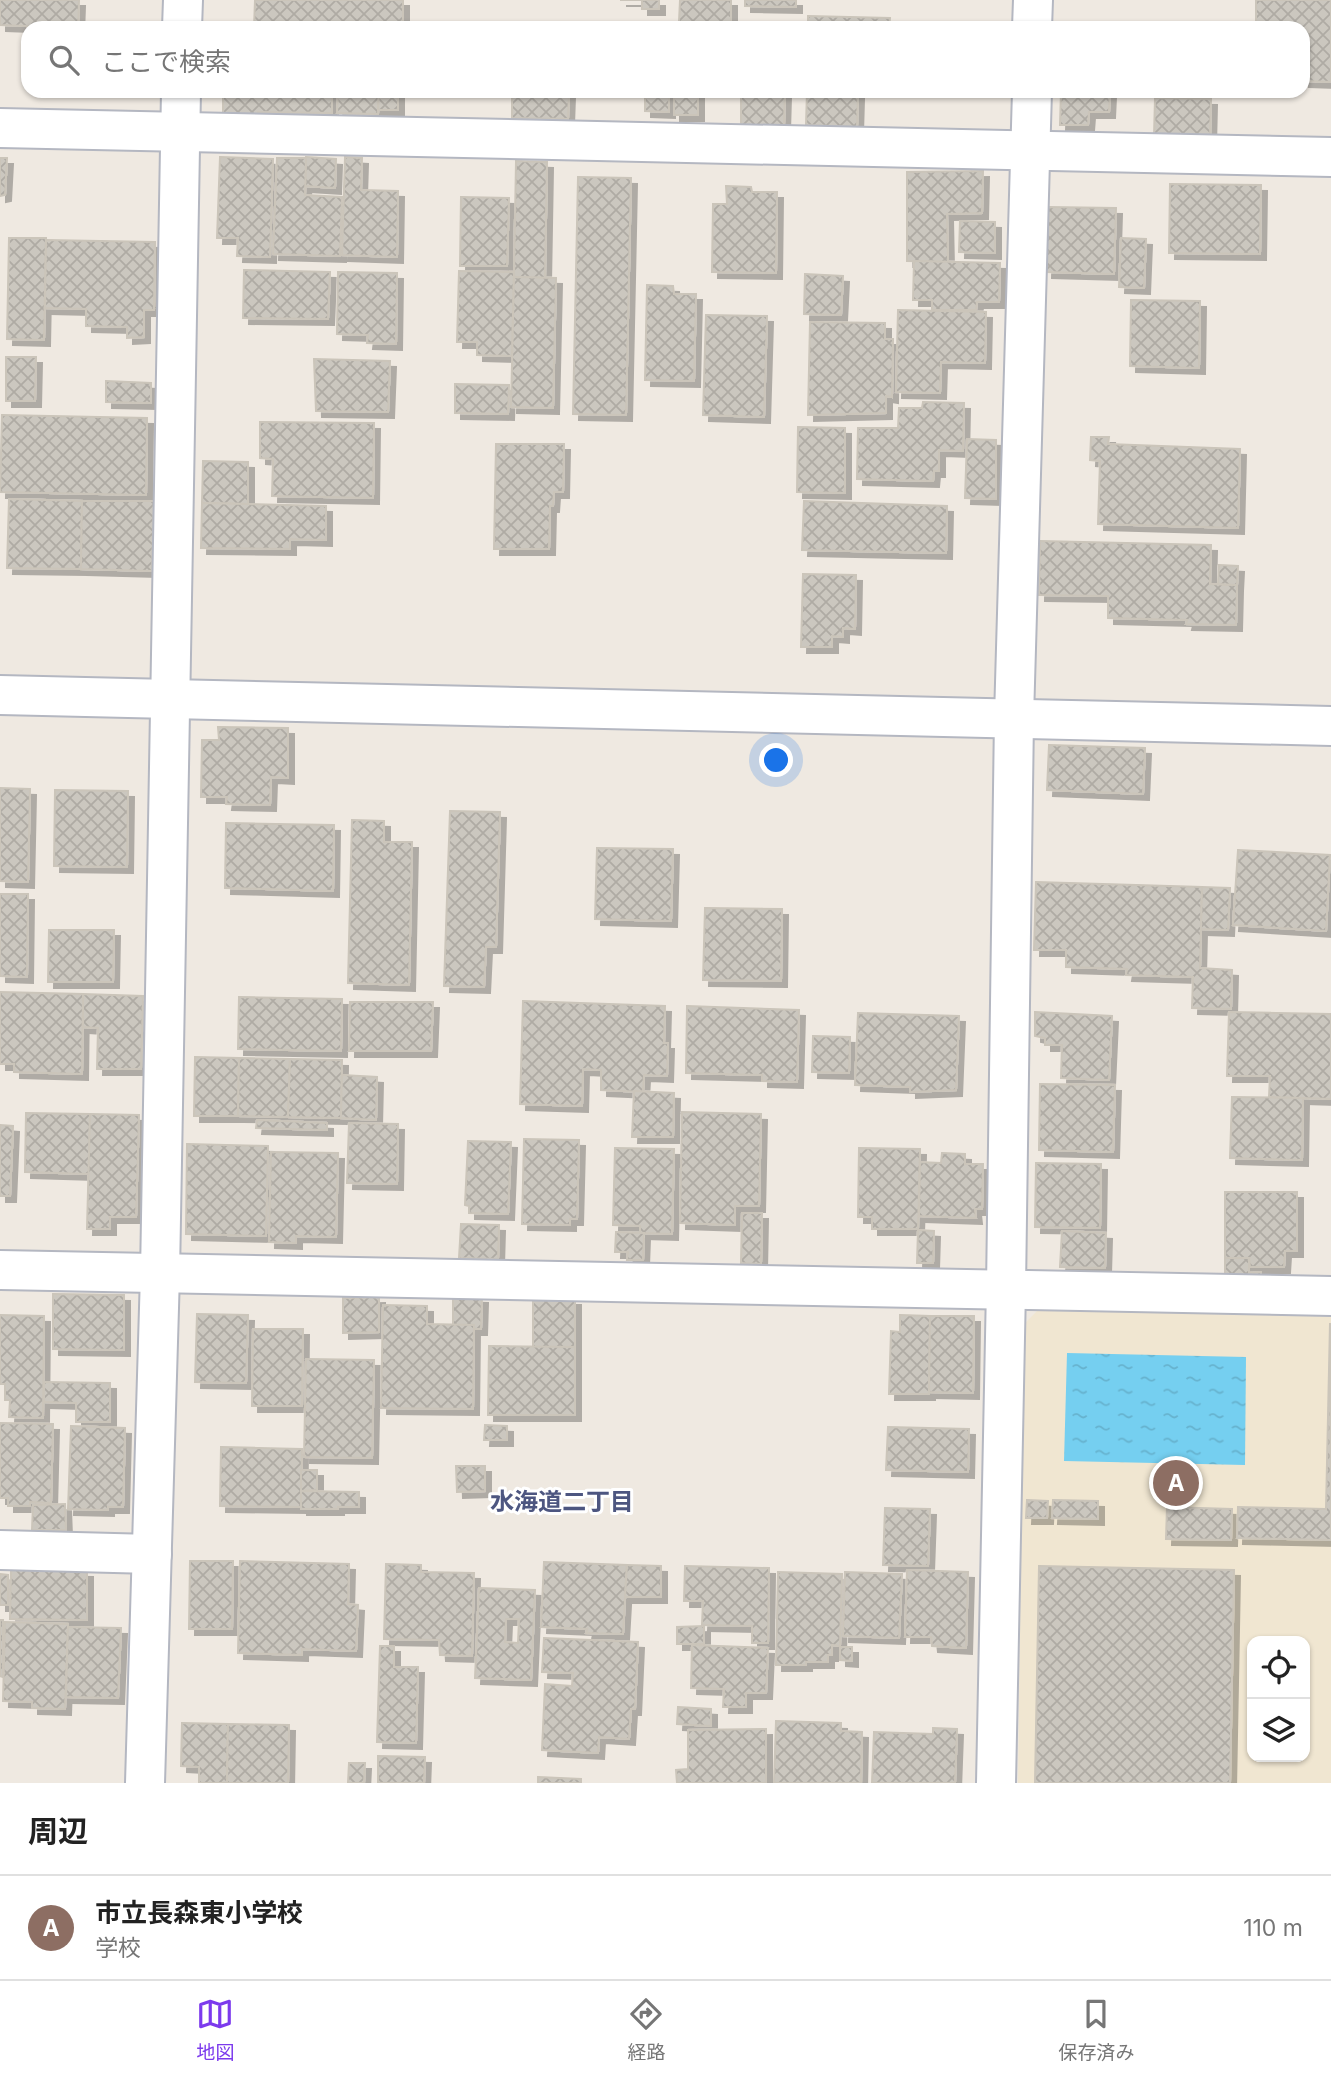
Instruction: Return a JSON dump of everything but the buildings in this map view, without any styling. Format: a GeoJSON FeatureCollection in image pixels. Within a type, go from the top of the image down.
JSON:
{"type":"FeatureCollection","features":[{"type":"Feature","properties":{"kind":"street"},"geometry":{"type":"LineString","coordinates":[[182,21],[183,0]]}},
{"type":"Feature","properties":{"kind":"street"},"geometry":{"type":"LineString","coordinates":[[1032,0],[1032,21]]}},
{"type":"Feature","properties":{"kind":"street"},"geometry":{"type":"LineString","coordinates":[[145,1783],[160,1274],[168,699],[181,98]]}},
{"type":"Feature","properties":{"kind":"street"},"geometry":{"type":"LineString","coordinates":[[996,1783],[1014,718],[1032,98]]}},
{"type":"Feature","properties":{"kind":"street"},"geometry":{"type":"LineString","coordinates":[[0,128],[1331,157]]}},
{"type":"Feature","properties":{"kind":"street"},"geometry":{"type":"LineString","coordinates":[[0,695],[1331,726]]}},
{"type":"Feature","properties":{"kind":"street"},"geometry":{"type":"LineString","coordinates":[[0,1270],[1331,1296]]}},
{"type":"Feature","properties":{"kind":"street"},"geometry":{"type":"LineString","coordinates":[[0,1550],[152,1554]]}},
{"type":"Feature","properties":{"kind":"shaded area"},"geometry":{"type":"Polygon","coordinates":[[[1038,1310],[1331,1316],[1331,1783],[1018,1783],[1024,1324],[1038,1310]]]}},
{"type":"Feature","properties":{"kind":"water"},"geometry":{"type":"Polygon","coordinates":[[[1067,1353],[1246,1357],[1245,1465],[1064,1461],[1067,1353]]]}},
{"type":"Feature","properties":{"kind":"place","name":"市立長森東小学校"},"geometry":{"type":"Point","coordinates":[1176,1483]}},
{"type":"Feature","properties":{"kind":"district","name":"水海道二丁目"},"geometry":{"type":"Point","coordinates":[562,1501]}}]}
